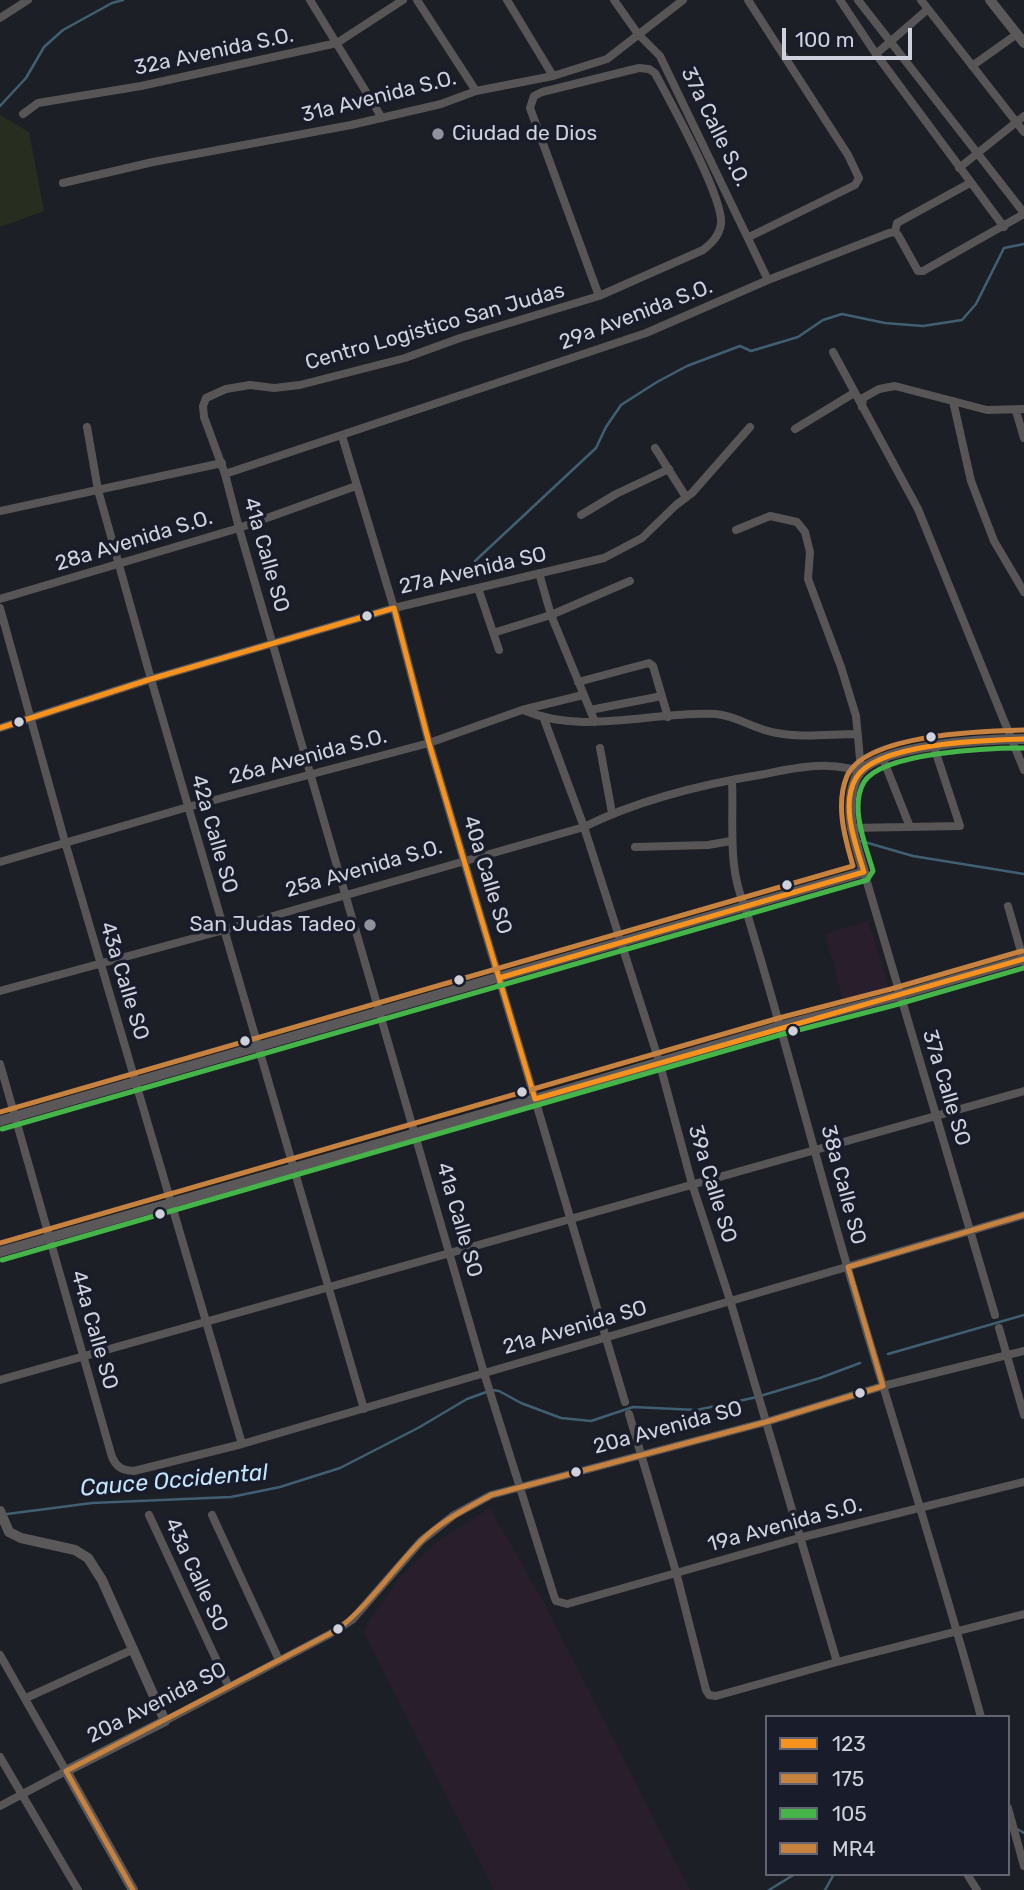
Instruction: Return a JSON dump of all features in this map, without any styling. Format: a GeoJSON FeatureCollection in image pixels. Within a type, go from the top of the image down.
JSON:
{"type":"FeatureCollection","features":[{"type":"Feature","properties":{"kind":"street"},"geometry":{"type":"LineString","coordinates":[[0,18],[28,0]]}},
{"type":"Feature","properties":{"kind":"street"},"geometry":{"type":"LineString","coordinates":[[310,0],[382,118]]}},
{"type":"Feature","properties":{"kind":"street","name":"32a Avenida S.O."},"geometry":{"type":"LineString","coordinates":[[23,114],[38,103],[141,86],[337,43],[403,0]]}},
{"type":"Feature","properties":{"kind":"street"},"geometry":{"type":"LineString","coordinates":[[417,0],[476,91]]}},
{"type":"Feature","properties":{"kind":"street"},"geometry":{"type":"LineString","coordinates":[[507,0],[553,76]]}},
{"type":"Feature","properties":{"kind":"street","name":"37a Calle S.O."},"geometry":{"type":"LineString","coordinates":[[614,0],[638,34],[660,56],[768,280]]}},
{"type":"Feature","properties":{"kind":"street","name":"31a Avenida S.O."},"geometry":{"type":"LineString","coordinates":[[63,183],[382,118],[441,104],[476,91],[553,76],[607,59],[683,0]]}},
{"type":"Feature","properties":{"kind":"street"},"geometry":{"type":"LineString","coordinates":[[748,0],[848,155],[859,178],[858,182],[749,237]]}},
{"type":"Feature","properties":{"kind":"street"},"geometry":{"type":"LineString","coordinates":[[839,0],[1004,227]]}},
{"type":"Feature","properties":{"kind":"street"},"geometry":{"type":"LineString","coordinates":[[858,0],[1024,213],[1004,227],[923,271],[918,271],[895,232],[897,223],[970,183]]}},
{"type":"Feature","properties":{"kind":"street"},"geometry":{"type":"LineString","coordinates":[[921,0],[1024,132]]}},
{"type":"Feature","properties":{"kind":"street"},"geometry":{"type":"LineString","coordinates":[[972,66],[1021,39],[990,0]]}},
{"type":"Feature","properties":{"kind":"street"},"geometry":{"type":"LineString","coordinates":[[876,54],[928,9]]}},
{"type":"Feature","properties":{"kind":"street","name":"Centro Logistico San Judas"},"geometry":{"type":"LineString","coordinates":[[204,406],[206,398],[226,389],[300,385],[338,376],[599,296],[704,250],[715,241],[721,226],[715,195],[655,73],[649,69],[639,68],[542,92],[534,96],[530,108],[599,296]]}},
{"type":"Feature","properties":{"kind":"street"},"geometry":{"type":"LineString","coordinates":[[959,168],[1024,116]]}},
{"type":"Feature","properties":{"kind":"street","name":"29a Avenida S.O."},"geometry":{"type":"LineString","coordinates":[[225,474],[646,333],[768,280],[895,232]]}},
{"type":"Feature","properties":{"kind":"street"},"geometry":{"type":"LineString","coordinates":[[833,352],[918,509],[1024,770]]}},
{"type":"Feature","properties":{"kind":"street"},"geometry":{"type":"LineString","coordinates":[[862,407],[863,398],[867,394],[895,386],[987,410],[1020,410],[1024,438]]}},
{"type":"Feature","properties":{"kind":"street"},"geometry":{"type":"LineString","coordinates":[[795,429],[854,393]]}},
{"type":"Feature","properties":{"kind":"street"},"geometry":{"type":"LineString","coordinates":[[953,401],[971,481],[994,541],[1024,592]]}},
{"type":"Feature","properties":{"kind":"street","name":"41a Calle SO"},"geometry":{"type":"LineString","coordinates":[[204,406],[204,417],[222,463],[484,1373],[556,1601]]}},
{"type":"Feature","properties":{"kind":"street","name":"42a Calle SO"},"geometry":{"type":"LineString","coordinates":[[87,427],[98,490],[151,679],[364,1409]]}},
{"type":"Feature","properties":{"kind":"street","name":"27a Avenida SO"},"geometry":{"type":"LineString","coordinates":[[0,728],[151,679],[394,608],[604,558],[642,538],[686,497],[750,427]]}},
{"type":"Feature","properties":{"kind":"street","name":"40a Calle SO"},"geometry":{"type":"LineString","coordinates":[[342,436],[394,608],[429,743],[625,1402]]}},
{"type":"Feature","properties":{"kind":"street"},"geometry":{"type":"LineString","coordinates":[[655,448],[686,497]]}},
{"type":"Feature","properties":{"kind":"street"},"geometry":{"type":"LineString","coordinates":[[0,511],[222,463]]}},
{"type":"Feature","properties":{"kind":"street"},"geometry":{"type":"LineString","coordinates":[[581,515],[616,494],[668,470]]}},
{"type":"Feature","properties":{"kind":"street","name":"28a Avenida S.O."},"geometry":{"type":"LineString","coordinates":[[0,599],[239,528],[356,486]]}},
{"type":"Feature","properties":{"kind":"street"},"geometry":{"type":"LineString","coordinates":[[736,530],[770,516],[797,522],[805,532],[810,552],[808,579],[856,716],[861,770]]}},
{"type":"Feature","properties":{"kind":"street"},"geometry":{"type":"LineString","coordinates":[[539,573],[551,615],[595,722]]}},
{"type":"Feature","properties":{"kind":"street"},"geometry":{"type":"LineString","coordinates":[[493,634],[551,615],[630,581]]}},
{"type":"Feature","properties":{"kind":"street"},"geometry":{"type":"LineString","coordinates":[[478,588],[499,650]]}},
{"type":"Feature","properties":{"kind":"street","name":"43a Calle SO"},"geometry":{"type":"LineString","coordinates":[[0,608],[29,719],[243,1444]]}},
{"type":"Feature","properties":{"kind":"street"},"geometry":{"type":"LineString","coordinates":[[578,682],[649,663],[653,666],[668,717]]}},
{"type":"Feature","properties":{"kind":"street","name":"26a Avenida S.O."},"geometry":{"type":"LineString","coordinates":[[0,862],[188,807],[429,743],[522,710],[583,695]]}},
{"type":"Feature","properties":{"kind":"street"},"geometry":{"type":"LineString","coordinates":[[590,710],[662,696]]}},
{"type":"Feature","properties":{"kind":"street"},"geometry":{"type":"LineString","coordinates":[[522,710],[544,719],[595,722],[714,714],[735,717],[762,730],[779,734],[858,734]]}},
{"type":"Feature","properties":{"kind":"street","name":"39a Calle SO"},"geometry":{"type":"LineString","coordinates":[[544,719],[584,827],[659,1061],[692,1184],[730,1300],[837,1662]]}},
{"type":"Feature","properties":{"kind":"street"},"geometry":{"type":"LineString","coordinates":[[0,1121],[864,872],[849,818],[855,779],[861,770],[883,759],[933,744],[1024,738]]}},
{"type":"Feature","properties":{"kind":"street"},"geometry":{"type":"LineString","coordinates":[[851,828],[960,826],[933,744]]}},
{"type":"Feature","properties":{"kind":"street"},"geometry":{"type":"LineString","coordinates":[[600,748],[612,813]]}},
{"type":"Feature","properties":{"kind":"street"},"geometry":{"type":"LineString","coordinates":[[883,759],[910,827]]}},
{"type":"Feature","properties":{"kind":"street","name":"25a Avenida S.O."},"geometry":{"type":"LineString","coordinates":[[0,991],[584,827],[612,813],[677,792],[795,769],[828,766],[861,770]]}},
{"type":"Feature","properties":{"kind":"street","name":"38a Calle SO"},"geometry":{"type":"LineString","coordinates":[[732,780],[734,827],[731,841],[737,890],[745,907],[781,1026],[848,1267],[980,1715]]}},
{"type":"Feature","properties":{"kind":"street"},"geometry":{"type":"LineString","coordinates":[[635,847],[708,845],[731,841]]}},
{"type":"Feature","properties":{"kind":"street","name":"37a Calle SO"},"geometry":{"type":"LineString","coordinates":[[864,872],[995,1315]]}},
{"type":"Feature","properties":{"kind":"street"},"geometry":{"type":"LineString","coordinates":[[0,1252],[781,1026],[1024,960],[1008,906]]}},
{"type":"Feature","properties":{"kind":"street","name":"44a Calle SO"},"geometry":{"type":"LineString","coordinates":[[0,1064],[116,1466],[124,1471],[134,1471]]}},
{"type":"Feature","properties":{"kind":"street"},"geometry":{"type":"LineString","coordinates":[[0,1380],[1024,1091]]}},
{"type":"Feature","properties":{"kind":"street","name":"21a Avenida SO"},"geometry":{"type":"LineString","coordinates":[[134,1471],[243,1444],[1024,1215]]}},
{"type":"Feature","properties":{"kind":"street"},"geometry":{"type":"LineString","coordinates":[[999,1328],[1024,1415]]}},
{"type":"Feature","properties":{"kind":"street","name":"20a Avenida SO"},"geometry":{"type":"LineString","coordinates":[[66,1771],[330,1634],[352,1620],[421,1541],[454,1515],[491,1495],[766,1422],[883,1386],[1024,1352]]}},
{"type":"Feature","properties":{"kind":"street"},"geometry":{"type":"LineString","coordinates":[[629,1414],[709,1695],[716,1696],[1024,1614]]}},
{"type":"Feature","properties":{"kind":"street","name":"19a Avenida S.O."},"geometry":{"type":"LineString","coordinates":[[556,1601],[567,1604],[799,1538],[1024,1482]]}},
{"type":"Feature","properties":{"kind":"street"},"geometry":{"type":"LineString","coordinates":[[0,1511],[9,1532],[21,1538],[75,1550],[88,1558],[102,1580],[165,1721]]}},
{"type":"Feature","properties":{"kind":"street","name":"43a Calle SO"},"geometry":{"type":"LineString","coordinates":[[149,1515],[229,1687]]}},
{"type":"Feature","properties":{"kind":"street"},"geometry":{"type":"LineString","coordinates":[[212,1515],[279,1660]]}},
{"type":"Feature","properties":{"kind":"street"},"geometry":{"type":"LineString","coordinates":[[26,1698],[134,1649]]}},
{"type":"Feature","properties":{"kind":"street"},"geometry":{"type":"LineString","coordinates":[[0,1655],[133,1890]]}},
{"type":"Feature","properties":{"kind":"street"},"geometry":{"type":"LineString","coordinates":[[0,1757],[78,1890]]}},
{"type":"Feature","properties":{"kind":"street"},"geometry":{"type":"LineString","coordinates":[[0,1806],[66,1771]]}},
{"type":"Feature","properties":{"kind":"street"},"geometry":{"type":"LineString","coordinates":[[1010,1815],[1024,1866]]}},
{"type":"Feature","properties":{"kind":"shaded area"},"geometry":{"type":"Polygon","coordinates":[[[868,921],[890,991],[844,1002],[825,934],[868,921]]]}},
{"type":"Feature","properties":{"kind":"shaded area"},"geometry":{"type":"Polygon","coordinates":[[[490,1508],[544,1603],[690,1890],[494,1890],[363,1630],[400,1577],[438,1541],[490,1508]]]}},
{"type":"Feature","properties":{"kind":"green space"},"geometry":{"type":"Polygon","coordinates":[[[0,115],[29,132],[44,211],[0,227],[0,115]]]}},
{"type":"Feature","properties":{"kind":"waterway"},"geometry":{"type":"LineString","coordinates":[[0,106],[26,78],[44,47],[63,30],[112,3],[123,0]]}},
{"type":"Feature","properties":{"kind":"waterway"},"geometry":{"type":"LineString","coordinates":[[475,561],[596,448],[621,405],[657,382],[687,366],[740,346],[751,351],[798,337],[823,320],[842,314],[885,323],[923,326],[962,320],[976,304],[1004,248],[1024,244]]}},
{"type":"Feature","properties":{"kind":"waterway"},"geometry":{"type":"LineString","coordinates":[[861,841],[913,856],[1024,874]]}},
{"type":"Feature","properties":{"kind":"waterway","name":"Cauce Occidental"},"geometry":{"type":"LineString","coordinates":[[888,1354],[1024,1315]]}},
{"type":"Feature","properties":{"kind":"waterway","name":"Cauce Occidental"},"geometry":{"type":"LineString","coordinates":[[7,1514],[92,1503],[231,1497],[280,1487],[340,1468],[467,1399],[492,1390],[561,1418],[591,1421],[633,1407],[697,1410],[757,1397],[860,1363]]}},
{"type":"Feature","properties":{"kind":"waterway"},"geometry":{"type":"LineString","coordinates":[[1017,1829],[1024,1833]]}},
{"type":"Feature","properties":{"kind":"waterway"},"geometry":{"type":"LineString","coordinates":[[769,1890],[792,1876]]}},
{"type":"Feature","properties":{"kind":"waterway"},"geometry":{"type":"LineString","coordinates":[[825,1890],[833,1876]]}},
{"type":"Feature","properties":{"kind":"transit line","name":"123"},"geometry":{"type":"LineString","coordinates":[[394,608],[429,743],[535,1099],[1024,959]]}},
{"type":"Feature","properties":{"kind":"transit line","name":"123"},"geometry":{"type":"LineString","coordinates":[[0,728],[151,679],[394,608]]}},
{"type":"Feature","properties":{"kind":"transit line","name":"MR4"},"geometry":{"type":"LineString","coordinates":[[0,1112],[853,866],[842,821],[842,798],[847,776],[858,762],[877,751],[901,743],[955,734],[1024,730]]}},
{"type":"Feature","properties":{"kind":"transit line","name":"123"},"geometry":{"type":"LineString","coordinates":[[499,978],[864,872],[851,825],[849,800],[856,778],[867,766],[885,757],[933,746],[1024,739]]}},
{"type":"Feature","properties":{"kind":"transit line","name":"105"},"geometry":{"type":"LineString","coordinates":[[2,1129],[867,880],[873,871],[860,826],[858,803],[864,782],[875,772],[892,764],[938,754],[1024,748]]}},
{"type":"Feature","properties":{"kind":"transit line","name":"MR4"},"geometry":{"type":"LineString","coordinates":[[0,1243],[779,1018],[1022,951]]}},
{"type":"Feature","properties":{"kind":"transit line","name":"105"},"geometry":{"type":"LineString","coordinates":[[2,1260],[783,1034],[1024,968]]}},
{"type":"Feature","properties":{"kind":"transit line","name":"175"},"geometry":{"type":"LineString","coordinates":[[848,1267],[1024,1215]]}},
{"type":"Feature","properties":{"kind":"transit line","name":"175"},"geometry":{"type":"LineString","coordinates":[[848,1267],[883,1386]]}},
{"type":"Feature","properties":{"kind":"transit line","name":"175"},"geometry":{"type":"LineString","coordinates":[[66,1771],[337,1630],[359,1610],[427,1535],[453,1516],[491,1495],[766,1422],[883,1386]]}},
{"type":"Feature","properties":{"kind":"transit line","name":"175"},"geometry":{"type":"LineString","coordinates":[[66,1771],[133,1890]]}},
{"type":"Feature","properties":{"kind":"place","name":"Ciudad de Dios"},"geometry":{"type":"Point","coordinates":[438,134]}},
{"type":"Feature","properties":{"kind":"place","name":"San Judas Tadeo"},"geometry":{"type":"Point","coordinates":[370,925]}}]}
